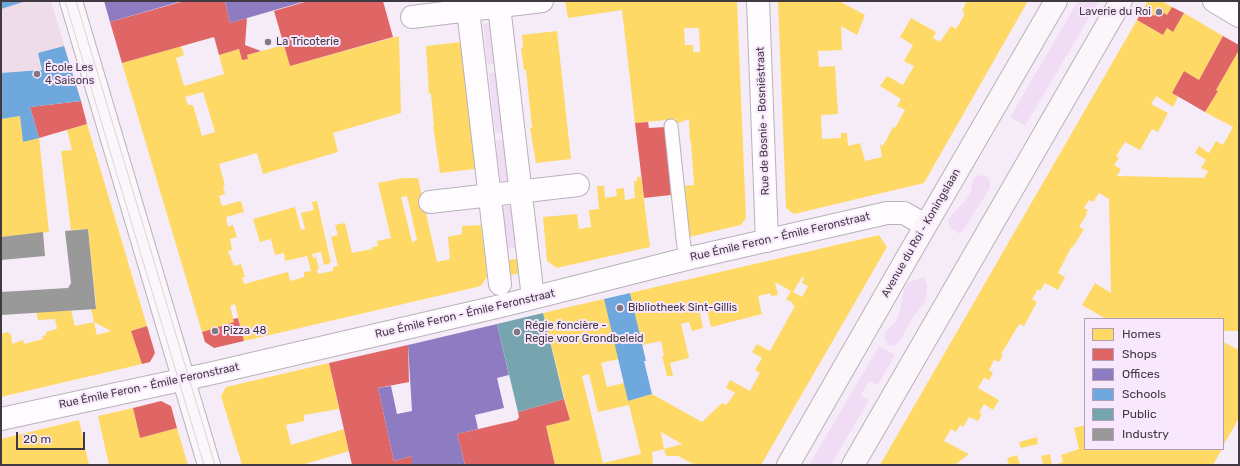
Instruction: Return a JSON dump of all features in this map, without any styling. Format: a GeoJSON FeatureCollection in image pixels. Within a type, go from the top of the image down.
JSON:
{"type":"FeatureCollection","features":[{"type":"Feature","properties":{"kind":"street"},"geometry":{"type":"LineString","coordinates":[[71,1],[209,465]]}},
{"type":"Feature","properties":{"kind":"street"},"geometry":{"type":"LineString","coordinates":[[412,17],[467,6],[500,6],[542,1]]}},
{"type":"Feature","properties":{"kind":"street","name":"Rue de Bosnie - Bosniëstraat"},"geometry":{"type":"LineString","coordinates":[[758,1],[767,240]]}},
{"type":"Feature","properties":{"kind":"street","name":"Avenue du Roi - Koningslaan"},"geometry":{"type":"LineString","coordinates":[[788,465],[925,225],[1056,1]]}},
{"type":"Feature","properties":{"kind":"street"},"geometry":{"type":"LineString","coordinates":[[853,465],[1121,1]]}},
{"type":"Feature","properties":{"kind":"street"},"geometry":{"type":"LineString","coordinates":[[1214,1],[1239,16]]}},
{"type":"Feature","properties":{"kind":"street"},"geometry":{"type":"LineString","coordinates":[[467,6],[500,284]]}},
{"type":"Feature","properties":{"kind":"street"},"geometry":{"type":"LineString","coordinates":[[500,6],[533,298]]}},
{"type":"Feature","properties":{"kind":"street"},"geometry":{"type":"LineString","coordinates":[[430,202],[520,190],[578,185]]}},
{"type":"Feature","properties":{"kind":"street","name":"Rue Émile Feron - Émile Feronstraat"},"geometry":{"type":"LineString","coordinates":[[1,420],[533,298],[686,259],[887,212],[904,213],[925,225]]}},
{"type":"Feature","properties":{"kind":"lane"},"geometry":{"type":"LineString","coordinates":[[671,126],[686,259]]}},
{"type":"Feature","properties":{"kind":"shaded area","name":"École Les 4 Saisons"},"geometry":{"type":"Polygon","coordinates":[[[1,1],[51,1],[81,101],[1,109],[1,1]]]}},
{"type":"Feature","properties":{"kind":"shaded area"},"geometry":{"type":"Polygon","coordinates":[[[1078,1],[1099,1],[1025,126],[1010,117],[1078,1]]]}},
{"type":"Feature","properties":{"kind":"shaded area"},"geometry":{"type":"Polygon","coordinates":[[[497,22],[502,63],[487,65],[483,24],[497,22]]]}},
{"type":"Feature","properties":{"kind":"shaded area"},"geometry":{"type":"Polygon","coordinates":[[[503,71],[510,132],[495,133],[489,73],[503,71]]]}},
{"type":"Feature","properties":{"kind":"shaded area"},"geometry":{"type":"Polygon","coordinates":[[[510,139],[515,180],[500,181],[496,140],[510,139]]]}},
{"type":"Feature","properties":{"kind":"shaded area"},"geometry":{"type":"Polygon","coordinates":[[[977,176],[986,176],[989,179],[990,188],[964,229],[961,233],[958,233],[949,226],[948,220],[967,199],[973,180],[977,176]]]}},
{"type":"Feature","properties":{"kind":"shaded area"},"geometry":{"type":"Polygon","coordinates":[[[518,205],[522,247],[507,249],[501,207],[518,205]]]}},
{"type":"Feature","properties":{"kind":"shaded area"},"geometry":{"type":"Polygon","coordinates":[[[924,277],[927,286],[925,302],[911,320],[900,341],[894,346],[889,345],[884,340],[884,336],[887,330],[897,319],[906,285],[924,277]]]}},
{"type":"Feature","properties":{"kind":"shaded area"},"geometry":{"type":"Polygon","coordinates":[[[879,346],[895,355],[878,385],[869,381],[861,395],[869,400],[831,465],[809,465],[879,346]]]}},
{"type":"Feature","properties":{"kind":"building: Homes"},"geometry":{"type":"Polygon","coordinates":[[[565,1],[737,1],[746,218],[741,225],[689,237],[683,186],[694,185],[689,119],[676,124],[676,119],[635,123],[622,10],[568,18],[565,1]],[[684,28],[685,45],[693,45],[693,52],[700,52],[699,28],[684,28]]]}},
{"type":"Feature","properties":{"kind":"building: Homes"},"geometry":{"type":"Polygon","coordinates":[[[778,1],[839,1],[865,15],[857,35],[841,26],[842,50],[818,51],[819,67],[835,66],[838,114],[821,115],[822,139],[841,138],[841,133],[847,133],[848,146],[860,143],[865,161],[882,157],[880,144],[883,146],[893,127],[895,128],[905,110],[897,106],[901,99],[880,86],[887,76],[903,85],[914,66],[904,61],[913,45],[900,37],[911,18],[936,32],[933,38],[940,42],[951,26],[956,29],[965,14],[962,10],[966,3],[963,1],[1028,1],[924,183],[794,214],[786,208],[778,1]]]}},
{"type":"Feature","properties":{"kind":"building: Homes"},"geometry":{"type":"Polygon","coordinates":[[[1148,1],[1162,1],[1172,7],[1167,15],[1158,9],[1154,16],[1143,9],[1148,1]]]}},
{"type":"Feature","properties":{"kind":"building: Homes"},"geometry":{"type":"Polygon","coordinates":[[[1184,13],[1223,36],[1199,80],[1184,71],[1172,93],[1178,97],[1173,107],[1156,96],[1151,104],[1168,113],[1158,132],[1152,129],[1140,150],[1125,142],[1116,156],[1119,158],[1114,165],[1121,169],[1117,176],[1204,178],[1208,171],[1201,168],[1206,160],[1195,153],[1199,146],[1209,153],[1216,141],[1223,145],[1233,127],[1205,112],[1218,91],[1216,90],[1239,50],[1239,331],[1224,331],[1224,318],[1104,318],[1082,305],[1095,283],[1111,293],[1109,199],[1099,193],[1093,202],[1089,200],[1084,208],[1088,210],[1086,213],[1087,214],[1079,227],[1084,229],[1073,247],[1072,246],[1058,273],[1065,277],[1058,290],[1045,283],[1040,291],[1038,289],[1032,299],[1037,302],[1024,326],[1020,324],[1018,326],[1001,354],[1003,355],[999,362],[994,360],[989,370],[993,373],[989,380],[984,378],[978,388],[999,400],[993,410],[984,404],[979,413],[982,414],[978,421],[969,417],[963,427],[960,425],[956,432],[951,429],[944,441],[969,454],[955,465],[880,465],[1137,20],[1163,35],[1167,28],[1173,32],[1184,13]]]}},
{"type":"Feature","properties":{"kind":"building: Homes"},"geometry":{"type":"Polygon","coordinates":[[[557,31],[571,159],[536,163],[530,128],[532,128],[526,70],[524,70],[521,49],[523,46],[522,35],[557,31]]]}},
{"type":"Feature","properties":{"kind":"building: Homes"},"geometry":{"type":"Polygon","coordinates":[[[399,36],[401,113],[333,133],[338,152],[263,174],[257,153],[219,164],[225,185],[223,186],[225,194],[219,196],[222,206],[241,201],[244,212],[226,217],[228,227],[233,225],[237,237],[230,239],[232,250],[228,251],[234,266],[241,264],[245,277],[242,277],[244,284],[288,272],[290,281],[304,277],[304,272],[311,271],[307,256],[285,261],[284,253],[275,255],[271,239],[260,242],[253,219],[295,207],[301,230],[305,229],[301,213],[314,210],[312,202],[317,201],[331,263],[324,265],[321,252],[312,254],[313,258],[316,257],[319,269],[317,269],[318,274],[333,271],[333,267],[338,266],[331,237],[338,235],[335,225],[345,223],[352,253],[372,249],[372,247],[378,246],[377,241],[391,238],[378,183],[403,178],[418,178],[437,262],[450,259],[448,237],[462,234],[462,226],[481,225],[487,277],[481,286],[244,341],[235,304],[230,306],[234,322],[202,332],[122,63],[181,46],[184,55],[176,58],[184,86],[224,74],[219,55],[239,49],[242,60],[248,59],[247,55],[284,45],[290,66],[399,36]],[[203,92],[185,97],[188,105],[193,105],[202,136],[215,132],[203,92]],[[407,196],[401,197],[412,242],[417,240],[407,196]]]}},
{"type":"Feature","properties":{"kind":"building: Homes"},"geometry":{"type":"Polygon","coordinates":[[[461,42],[471,134],[473,134],[475,169],[440,173],[433,126],[431,94],[429,94],[426,46],[461,42]]]}},
{"type":"Feature","properties":{"kind":"building: Homes"},"geometry":{"type":"Polygon","coordinates":[[[20,116],[23,142],[39,137],[49,232],[1,237],[1,119],[20,116]]]}},
{"type":"Feature","properties":{"kind":"building: Homes"},"geometry":{"type":"Polygon","coordinates":[[[87,124],[147,326],[131,331],[142,364],[1,397],[1,334],[8,332],[11,334],[12,344],[23,340],[24,344],[43,339],[42,336],[46,335],[46,332],[57,329],[55,319],[38,320],[36,312],[71,310],[75,326],[94,322],[91,309],[96,309],[96,304],[88,229],[71,230],[61,151],[72,150],[67,130],[87,124]],[[94,322],[97,335],[111,331],[94,322]]]}},
{"type":"Feature","properties":{"kind":"building: Homes"},"geometry":{"type":"Polygon","coordinates":[[[637,177],[641,177],[650,247],[557,268],[547,261],[543,217],[577,214],[579,229],[591,227],[589,210],[599,209],[597,186],[604,186],[605,198],[617,196],[616,189],[624,188],[625,200],[635,198],[634,181],[637,181],[637,177]]]}},
{"type":"Feature","properties":{"kind":"building: Homes"},"geometry":{"type":"Polygon","coordinates":[[[879,235],[887,247],[761,465],[695,465],[678,456],[666,456],[664,449],[652,452],[653,465],[555,465],[546,426],[570,420],[543,313],[604,299],[619,359],[601,363],[607,387],[624,383],[628,401],[652,394],[702,422],[722,403],[726,405],[735,393],[726,388],[730,380],[750,391],[760,373],[755,370],[762,358],[752,352],[757,344],[770,351],[795,306],[786,299],[791,291],[775,282],[778,295],[771,296],[770,293],[758,296],[762,314],[711,327],[707,311],[700,313],[703,328],[692,331],[689,322],[681,324],[689,358],[670,363],[673,376],[667,376],[662,356],[664,356],[661,341],[642,345],[630,293],[879,235]],[[802,277],[793,292],[802,297],[808,286],[802,283],[804,278],[802,277]],[[589,374],[582,376],[603,463],[641,454],[629,405],[598,412],[589,374]],[[661,432],[664,449],[682,444],[661,432]]]}},
{"type":"Feature","properties":{"kind":"building: Homes"},"geometry":{"type":"Polygon","coordinates":[[[524,258],[525,273],[509,275],[508,260],[524,258]]]}},
{"type":"Feature","properties":{"kind":"building: Homes"},"geometry":{"type":"Polygon","coordinates":[[[1224,342],[1239,350],[1239,418],[1224,444],[1224,342]]]}},
{"type":"Feature","properties":{"kind":"building: Homes"},"geometry":{"type":"Polygon","coordinates":[[[329,363],[339,409],[304,415],[304,421],[286,425],[291,445],[344,429],[349,451],[302,465],[242,465],[221,396],[226,387],[329,363]]]}},
{"type":"Feature","properties":{"kind":"building: Homes"},"geometry":{"type":"Polygon","coordinates":[[[133,408],[140,438],[177,428],[188,465],[109,465],[98,416],[133,408]]]}},
{"type":"Feature","properties":{"kind":"building: Homes"},"geometry":{"type":"Polygon","coordinates":[[[79,420],[89,465],[1,465],[1,439],[79,420]]]}},
{"type":"Feature","properties":{"kind":"building: Homes"},"geometry":{"type":"Polygon","coordinates":[[[1084,425],[1084,450],[1221,450],[1213,465],[1053,465],[1063,462],[1061,455],[1079,449],[1074,428],[1084,425]]]}},
{"type":"Feature","properties":{"kind":"building: Homes"},"geometry":{"type":"Polygon","coordinates":[[[1037,437],[1038,444],[1021,448],[1019,442],[1037,437]]]}},
{"type":"Feature","properties":{"kind":"building: Homes"},"geometry":{"type":"Polygon","coordinates":[[[1050,454],[1052,465],[1039,465],[1043,463],[1041,456],[1050,454]]]}},
{"type":"Feature","properties":{"kind":"building: Homes"},"geometry":{"type":"Polygon","coordinates":[[[1017,455],[1020,465],[1009,465],[1007,458],[1017,455]]]}},
{"type":"Feature","properties":{"kind":"building: Shops"},"geometry":{"type":"Polygon","coordinates":[[[184,1],[225,1],[230,23],[247,18],[245,45],[261,51],[247,55],[248,59],[242,60],[239,49],[219,55],[214,37],[122,63],[110,22],[184,1]]]}},
{"type":"Feature","properties":{"kind":"building: Shops"},"geometry":{"type":"Polygon","coordinates":[[[308,1],[383,1],[393,37],[290,66],[274,11],[308,1]]]}},
{"type":"Feature","properties":{"kind":"building: Shops"},"geometry":{"type":"Polygon","coordinates":[[[1172,7],[1184,13],[1173,32],[1167,28],[1163,35],[1137,20],[1143,9],[1154,16],[1158,9],[1167,15],[1172,7]]]}},
{"type":"Feature","properties":{"kind":"building: Shops"},"geometry":{"type":"Polygon","coordinates":[[[1223,36],[1239,45],[1239,50],[1216,90],[1218,91],[1205,112],[1172,93],[1184,71],[1199,80],[1223,36]]]}},
{"type":"Feature","properties":{"kind":"building: Shops"},"geometry":{"type":"Polygon","coordinates":[[[81,101],[87,124],[39,138],[30,107],[81,101]]]}},
{"type":"Feature","properties":{"kind":"building: Shops"},"geometry":{"type":"Polygon","coordinates":[[[648,122],[649,128],[665,127],[671,195],[644,198],[635,123],[648,122]]]}},
{"type":"Feature","properties":{"kind":"building: Shops"},"geometry":{"type":"Polygon","coordinates":[[[238,318],[244,341],[214,348],[205,342],[202,332],[234,322],[233,319],[238,318]]]}},
{"type":"Feature","properties":{"kind":"building: Shops"},"geometry":{"type":"Polygon","coordinates":[[[147,326],[155,353],[150,362],[142,364],[131,331],[147,326]]]}},
{"type":"Feature","properties":{"kind":"building: Shops"},"geometry":{"type":"Polygon","coordinates":[[[408,345],[409,382],[378,388],[394,461],[412,456],[412,465],[352,465],[329,363],[408,345]]]}},
{"type":"Feature","properties":{"kind":"building: Shops"},"geometry":{"type":"Polygon","coordinates":[[[564,399],[570,420],[546,426],[555,465],[465,465],[457,434],[517,420],[519,417],[518,412],[564,399]]]}},
{"type":"Feature","properties":{"kind":"building: Shops"},"geometry":{"type":"Polygon","coordinates":[[[161,401],[171,406],[177,428],[140,438],[133,408],[161,401]]]}},
{"type":"Feature","properties":{"kind":"building: Offices"},"geometry":{"type":"Polygon","coordinates":[[[104,1],[182,1],[110,22],[104,1]]]}},
{"type":"Feature","properties":{"kind":"building: Offices"},"geometry":{"type":"Polygon","coordinates":[[[225,1],[306,1],[230,23],[225,1]]]}},
{"type":"Feature","properties":{"kind":"building: Offices"},"geometry":{"type":"Polygon","coordinates":[[[497,324],[509,375],[497,378],[504,408],[475,415],[478,429],[457,434],[465,465],[412,465],[412,456],[394,461],[378,388],[391,386],[397,414],[412,411],[408,345],[497,324]]]}},
{"type":"Feature","properties":{"kind":"building: Schools"},"geometry":{"type":"Polygon","coordinates":[[[1,1],[26,1],[1,9],[1,1]]]}},
{"type":"Feature","properties":{"kind":"building: Schools"},"geometry":{"type":"Polygon","coordinates":[[[64,46],[81,101],[30,107],[39,138],[23,142],[20,116],[1,119],[1,73],[42,70],[38,53],[64,46]]]}},
{"type":"Feature","properties":{"kind":"building: Schools"},"geometry":{"type":"Polygon","coordinates":[[[630,293],[652,394],[628,401],[604,299],[630,293]]]}},
{"type":"Feature","properties":{"kind":"building: Public"},"geometry":{"type":"Polygon","coordinates":[[[543,313],[564,399],[518,412],[497,324],[543,313]]]}},
{"type":"Feature","properties":{"kind":"building: Industry"},"geometry":{"type":"Polygon","coordinates":[[[88,229],[96,309],[1,315],[1,292],[68,288],[71,283],[65,231],[88,229]]]}},
{"type":"Feature","properties":{"kind":"building: Industry"},"geometry":{"type":"Polygon","coordinates":[[[43,232],[45,256],[1,260],[1,237],[43,232]]]}},
{"type":"Feature","properties":{"kind":"tram line"},"geometry":{"type":"LineString","coordinates":[[65,1],[204,465]]}},
{"type":"Feature","properties":{"kind":"tram line"},"geometry":{"type":"LineString","coordinates":[[76,1],[215,465]]}},
{"type":"Feature","properties":{"kind":"place","name":"Laverie du Roi"},"geometry":{"type":"Point","coordinates":[1159,12]}},
{"type":"Feature","properties":{"kind":"place","name":"La Tricoterie"},"geometry":{"type":"Point","coordinates":[268,42]}},
{"type":"Feature","properties":{"kind":"place","name":"École Les 4 Saisons"},"geometry":{"type":"Point","coordinates":[37,74]}},
{"type":"Feature","properties":{"kind":"place","name":"Bibliotheek Sint-Gillis"},"geometry":{"type":"Point","coordinates":[620,308]}},
{"type":"Feature","properties":{"kind":"place","name":"Pizza 48"},"geometry":{"type":"Point","coordinates":[215,331]}},
{"type":"Feature","properties":{"kind":"place","name":"Régie foncière - Regie voor Grondbeleid"},"geometry":{"type":"Point","coordinates":[517,332]}}]}
